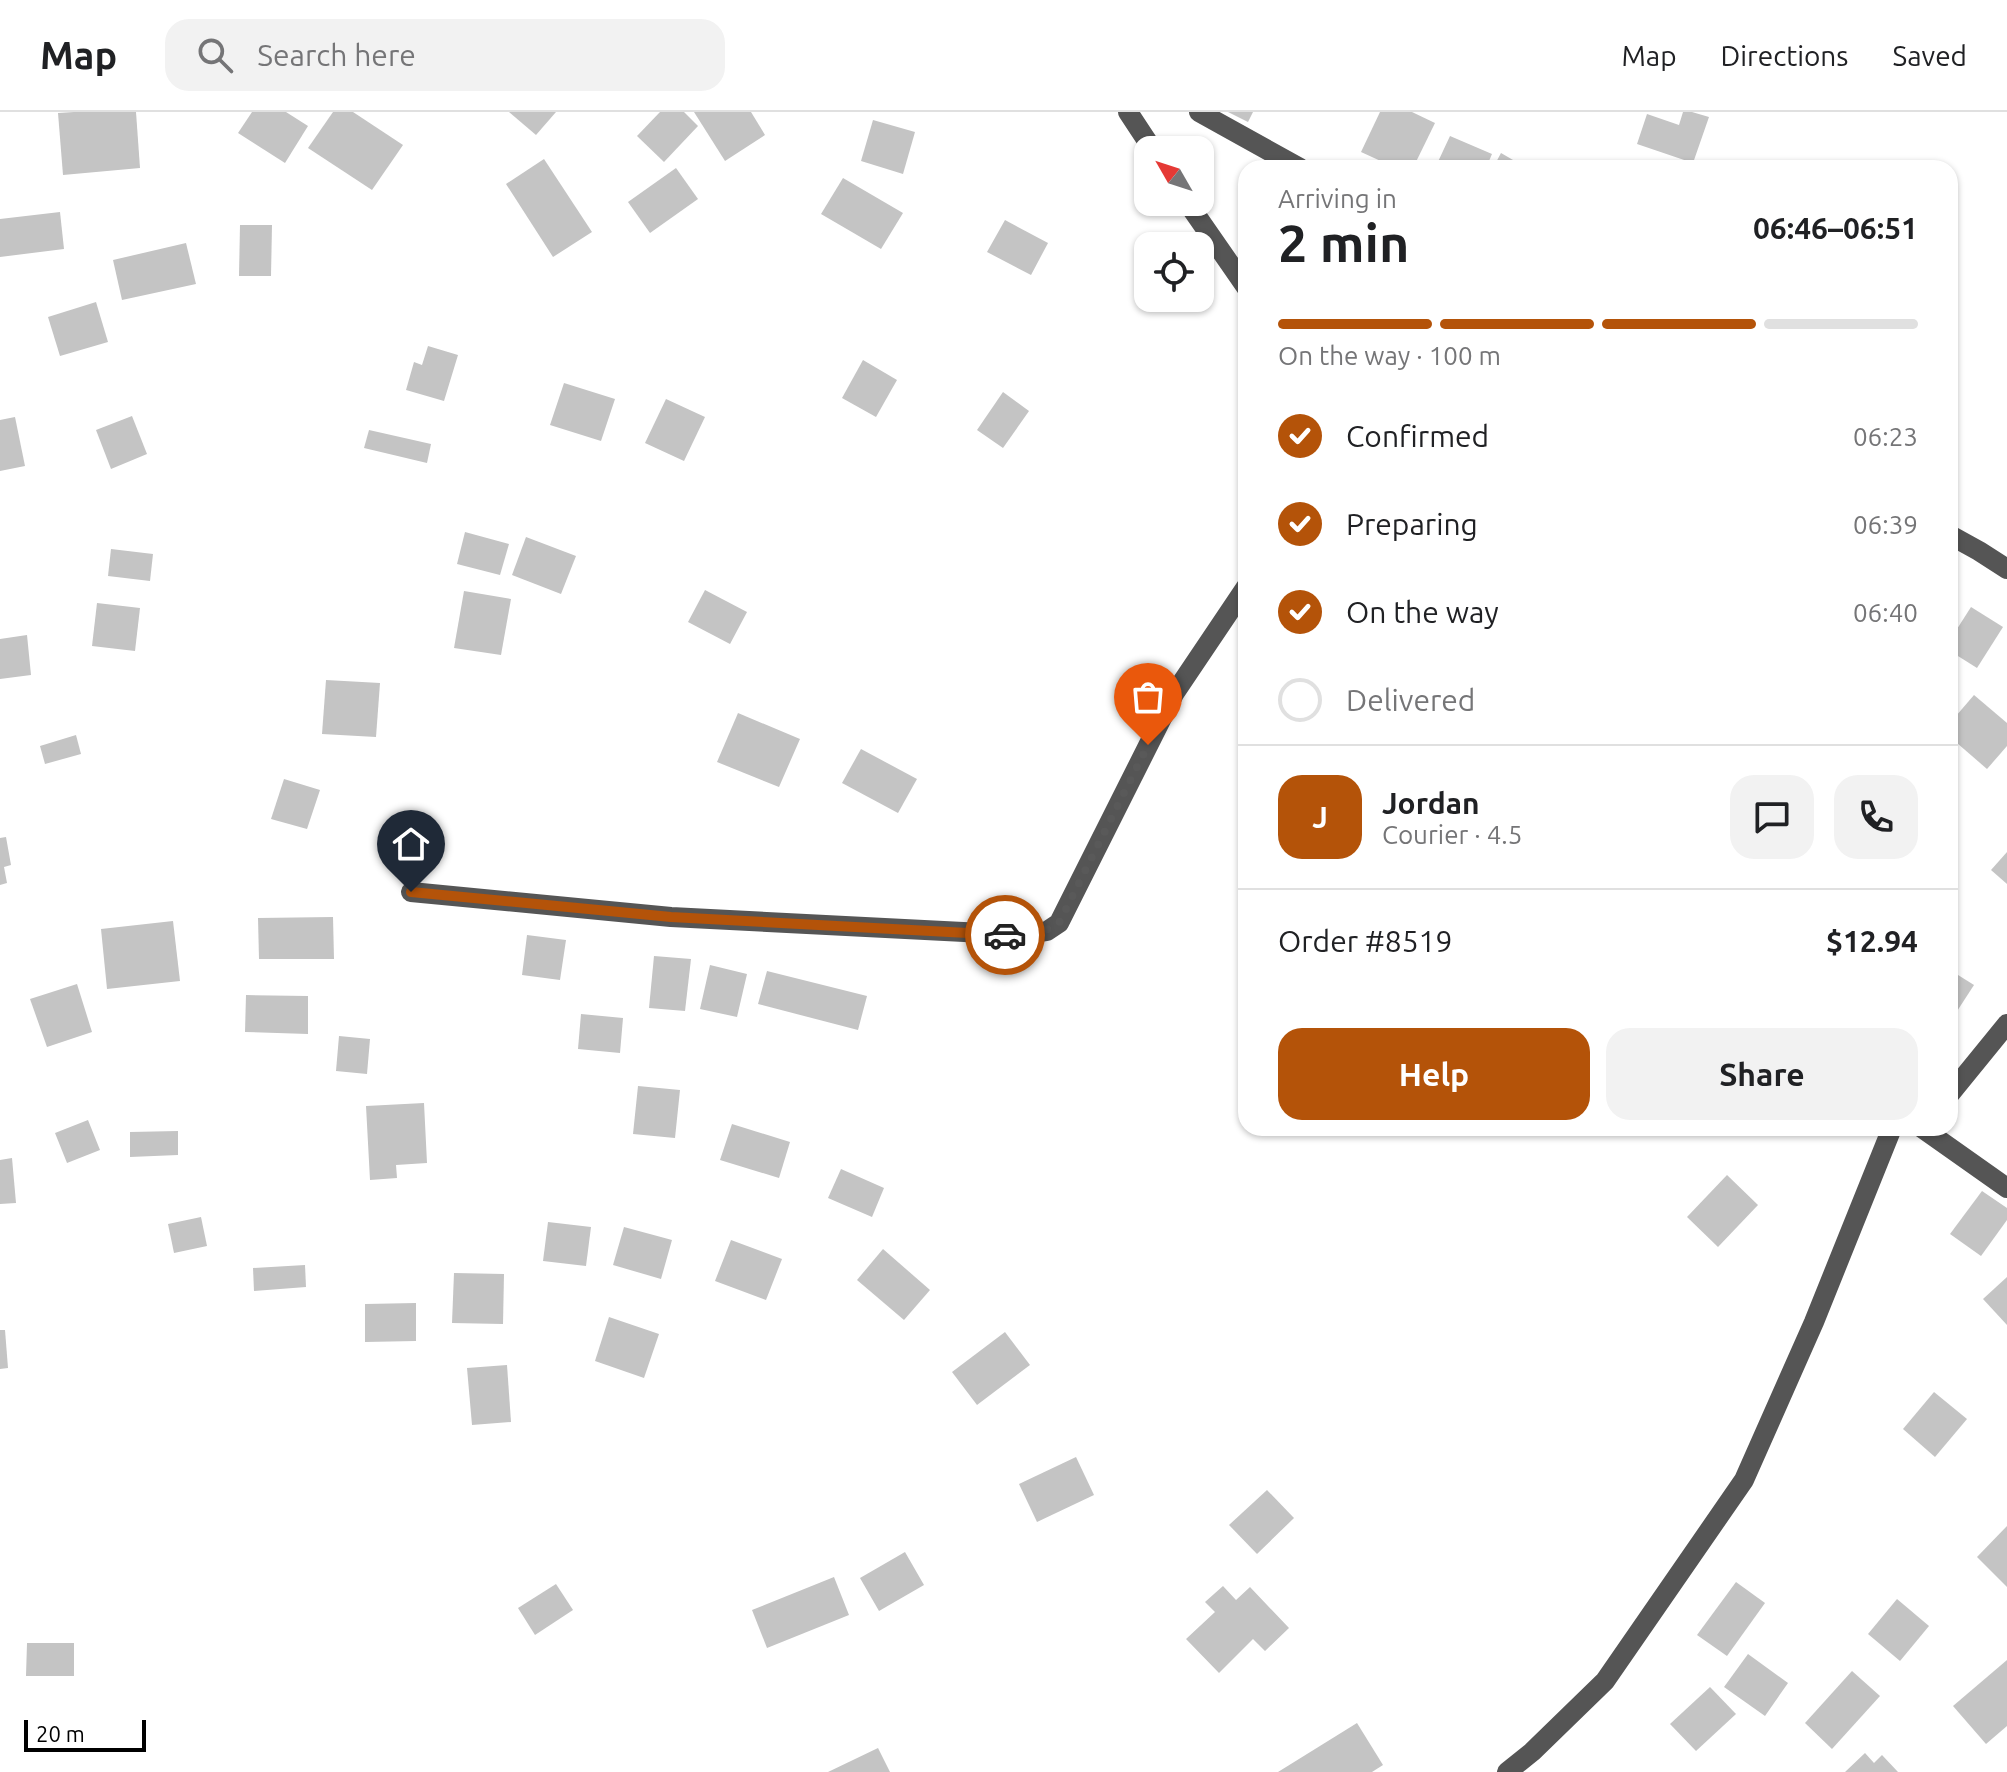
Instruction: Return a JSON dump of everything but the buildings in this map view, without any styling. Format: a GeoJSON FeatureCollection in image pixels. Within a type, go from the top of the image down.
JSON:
{"type":"FeatureCollection","features":[{"type":"Feature","properties":{"kind":"street"},"geometry":{"type":"LineString","coordinates":[[1128,112],[1144,136]]}},
{"type":"Feature","properties":{"kind":"street"},"geometry":{"type":"LineString","coordinates":[[1199,112],[1286,160]]}},
{"type":"Feature","properties":{"kind":"street"},"geometry":{"type":"LineString","coordinates":[[1197,216],[1238,275]]}},
{"type":"Feature","properties":{"kind":"street"},"geometry":{"type":"LineString","coordinates":[[1958,539],[2007,569]]}},
{"type":"Feature","properties":{"kind":"street"},"geometry":{"type":"LineString","coordinates":[[411,892],[671,917],[1024,935],[1047,931],[1059,923],[1174,694],[1238,599]]}},
{"type":"Feature","properties":{"kind":"street"},"geometry":{"type":"LineString","coordinates":[[1958,1084],[2007,1024]]}},
{"type":"Feature","properties":{"kind":"street"},"geometry":{"type":"LineString","coordinates":[[1507,1772],[1605,1681],[1744,1480],[1814,1322],[1889,1136]]}},
{"type":"Feature","properties":{"kind":"street"},"geometry":{"type":"LineString","coordinates":[[1933,1136],[2007,1188]]}},
{"type":"Feature","properties":{"kind":"way so far"},"geometry":{"type":"LineString","coordinates":[[1005,935],[1047,931],[1059,923],[1148,745]]}},
{"type":"Feature","properties":{"kind":"route"},"geometry":{"type":"LineString","coordinates":[[411,892],[671,917],[1005,935]]}}]}
